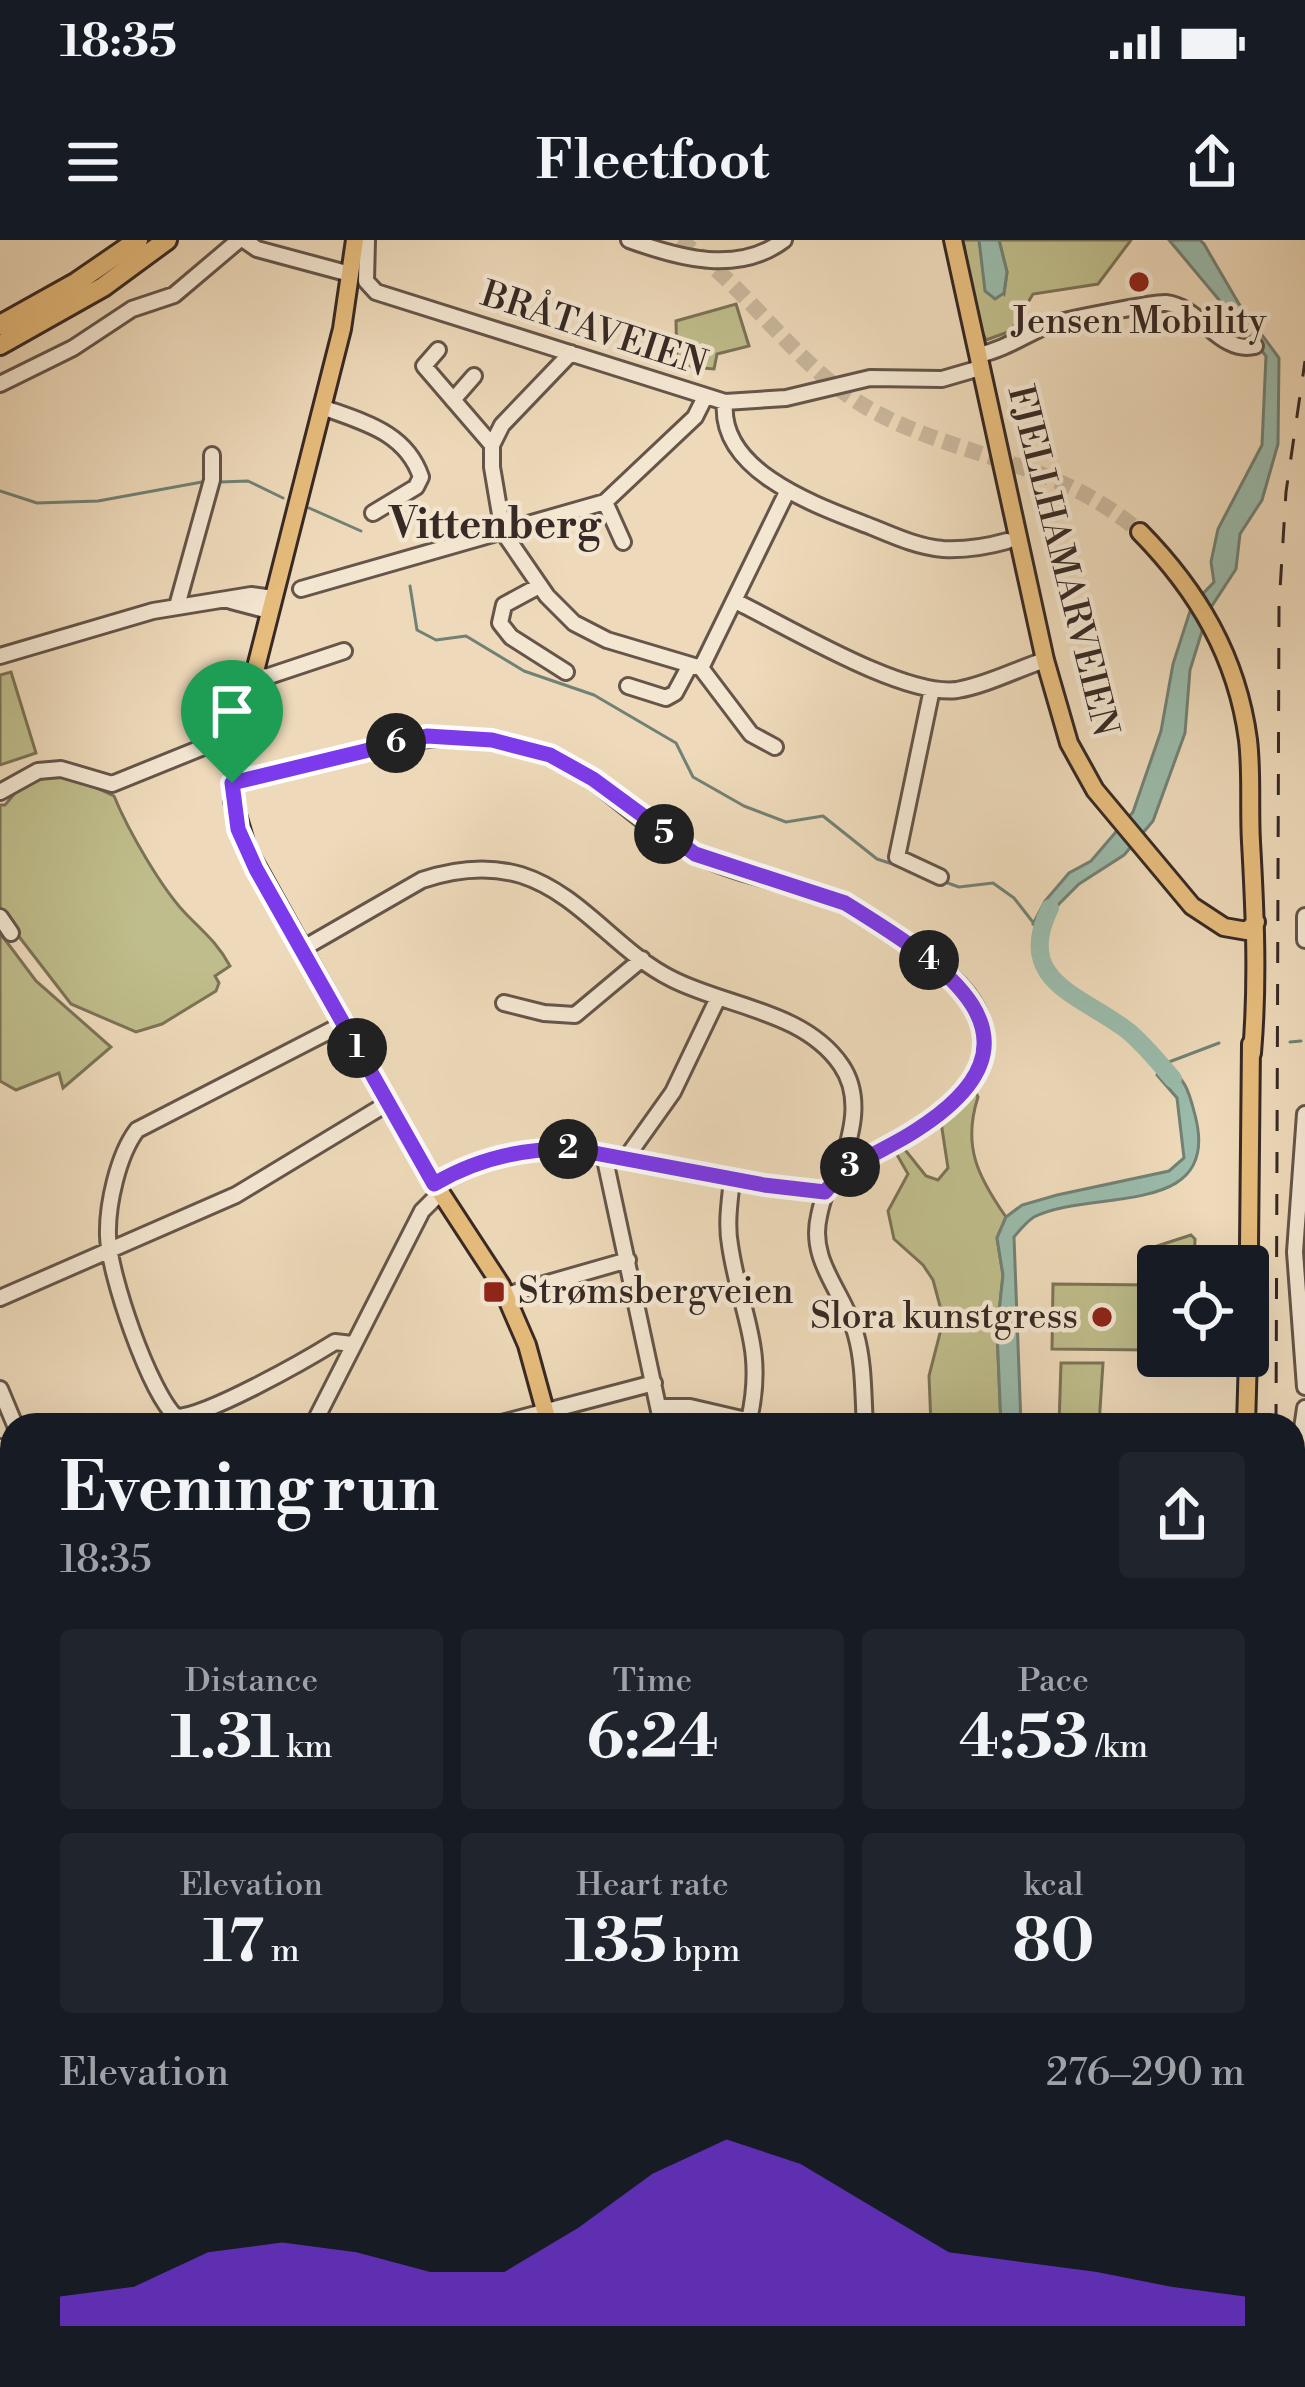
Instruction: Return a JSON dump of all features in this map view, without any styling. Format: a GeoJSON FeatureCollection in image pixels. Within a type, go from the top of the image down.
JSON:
{"type":"FeatureCollection","features":[{"type":"Feature","properties":{"kind":"highway"},"geometry":{"type":"LineString","coordinates":[[0,325],[77,282],[138,240]]}},
{"type":"Feature","properties":{"kind":"highway"},"geometry":{"type":"LineString","coordinates":[[0,345],[103,287],[166,240]]}},
{"type":"Feature","properties":{"kind":"main road"},"geometry":{"type":"LineString","coordinates":[[355,240],[342,328],[252,677],[232,783],[242,839],[437,1189],[506,1295],[523,1334],[546,1413]]}},
{"type":"Feature","properties":{"kind":"main road","name":"FJELLHAMARVEIEN"},"geometry":{"type":"LineString","coordinates":[[953,240],[1045,660],[1069,743],[1083,772],[1114,814],[1192,906],[1223,927],[1250,922]]}},
{"type":"Feature","properties":{"kind":"main road"},"geometry":{"type":"LineString","coordinates":[[1140,532],[1197,597],[1235,681],[1243,712],[1250,764],[1251,845],[1249,1245]]}},
{"type":"Feature","properties":{"kind":"main road"},"geometry":{"type":"LineString","coordinates":[[1246,1413],[1247,1377]]}},
{"type":"Feature","properties":{"kind":"street"},"geometry":{"type":"LineString","coordinates":[[0,384],[73,348],[132,309],[175,295],[241,240],[257,249],[350,274]]}},
{"type":"Feature","properties":{"kind":"street","name":"BRÅTAVEIEN"},"geometry":{"type":"LineString","coordinates":[[367,240],[366,281],[376,292],[725,402],[726,421],[746,457],[787,492],[916,544],[962,548],[1007,541]]}},
{"type":"Feature","properties":{"kind":"street"},"geometry":{"type":"LineString","coordinates":[[629,240],[708,261],[748,259],[784,240]]}},
{"type":"Feature","properties":{"kind":"street"},"geometry":{"type":"LineString","coordinates":[[725,402],[786,398],[870,378],[942,379],[1051,323],[1160,302],[1183,307],[1235,346],[1255,346]]}},
{"type":"Feature","properties":{"kind":"street"},"geometry":{"type":"LineString","coordinates":[[439,350],[424,366],[492,446]]}},
{"type":"Feature","properties":{"kind":"street"},"geometry":{"type":"LineString","coordinates":[[571,352],[502,425],[492,446],[503,532],[539,586],[581,628],[696,667],[751,734],[776,746]]}},
{"type":"Feature","properties":{"kind":"street"},"geometry":{"type":"LineString","coordinates":[[453,400],[474,376]]}},
{"type":"Feature","properties":{"kind":"street"},"geometry":{"type":"LineString","coordinates":[[302,589],[605,502],[695,416],[705,397]]}},
{"type":"Feature","properties":{"kind":"street"},"geometry":{"type":"LineString","coordinates":[[322,407],[399,440],[418,466],[422,477],[416,487],[373,513]]}},
{"type":"Feature","properties":{"kind":"street"},"geometry":{"type":"LineString","coordinates":[[177,606],[212,479],[212,455]]}},
{"type":"Feature","properties":{"kind":"street"},"geometry":{"type":"LineString","coordinates":[[628,686],[666,698],[675,693],[735,601],[787,492]]}},
{"type":"Feature","properties":{"kind":"street"},"geometry":{"type":"LineString","coordinates":[[605,502],[623,542]]}},
{"type":"Feature","properties":{"kind":"street"},"geometry":{"type":"LineString","coordinates":[[539,586],[504,605],[500,622],[519,643],[566,672]]}},
{"type":"Feature","properties":{"kind":"street"},"geometry":{"type":"LineString","coordinates":[[0,656],[177,606],[250,595],[271,604]]}},
{"type":"Feature","properties":{"kind":"street"},"geometry":{"type":"LineString","coordinates":[[735,601],[886,675],[932,689],[962,689],[1045,660]]}},
{"type":"Feature","properties":{"kind":"street"},"geometry":{"type":"LineString","coordinates":[[252,677],[270,676],[344,651]]}},
{"type":"Feature","properties":{"kind":"street"},"geometry":{"type":"LineString","coordinates":[[932,689],[897,857],[940,877]]}},
{"type":"Feature","properties":{"kind":"street"},"geometry":{"type":"LineString","coordinates":[[232,783],[427,736],[516,745],[576,767],[695,854],[845,903],[958,984],[977,1011],[986,1047],[972,1080],[941,1114],[840,1172],[825,1192],[817,1223],[817,1247],[856,1332],[864,1413]]}},
{"type":"Feature","properties":{"kind":"street"},"geometry":{"type":"LineString","coordinates":[[0,792],[38,771],[61,769],[112,784],[206,746],[236,746]]}},
{"type":"Feature","properties":{"kind":"street"},"geometry":{"type":"LineString","coordinates":[[302,949],[422,880],[477,868],[540,882],[674,980],[782,1020],[809,1034],[842,1065],[854,1111],[840,1172]]}},
{"type":"Feature","properties":{"kind":"street"},"geometry":{"type":"LineString","coordinates":[[1305,916],[1305,940]]}},
{"type":"Feature","properties":{"kind":"street"},"geometry":{"type":"LineString","coordinates":[[0,917],[11,932]]}},
{"type":"Feature","properties":{"kind":"street"},"geometry":{"type":"LineString","coordinates":[[503,1003],[575,1015],[642,958]]}},
{"type":"Feature","properties":{"kind":"street"},"geometry":{"type":"LineString","coordinates":[[626,1158],[673,1092],[718,998]]}},
{"type":"Feature","properties":{"kind":"street"},"geometry":{"type":"LineString","coordinates":[[173,1413],[144,1359],[109,1251],[110,1211],[126,1148],[136,1130],[344,1024]]}},
{"type":"Feature","properties":{"kind":"street"},"geometry":{"type":"LineString","coordinates":[[0,1298],[236,1195],[388,1103]]}},
{"type":"Feature","properties":{"kind":"street"},"geometry":{"type":"LineString","coordinates":[[1305,1114],[1295,1252],[1305,1387]]}},
{"type":"Feature","properties":{"kind":"street"},"geometry":{"type":"LineString","coordinates":[[319,1413],[422,1211],[437,1189],[486,1160],[573,1149],[825,1192]]}},
{"type":"Feature","properties":{"kind":"street"},"geometry":{"type":"LineString","coordinates":[[604,1155],[661,1413]]}},
{"type":"Feature","properties":{"kind":"street"},"geometry":{"type":"LineString","coordinates":[[732,1179],[730,1246],[758,1375],[750,1413]]}},
{"type":"Feature","properties":{"kind":"street"},"geometry":{"type":"LineString","coordinates":[[506,1295],[628,1260]]}},
{"type":"Feature","properties":{"kind":"street"},"geometry":{"type":"LineString","coordinates":[[193,1413],[335,1342],[352,1344]]}},
{"type":"Feature","properties":{"kind":"street"},"geometry":{"type":"LineString","coordinates":[[562,1413],[654,1383]]}},
{"type":"Feature","properties":{"kind":"street"},"geometry":{"type":"LineString","coordinates":[[661,1407],[718,1413]]}},
{"type":"Feature","properties":{"kind":"shaded area"},"geometry":{"type":"Polygon","coordinates":[[[963,240],[979,240],[983,261],[1004,293],[1007,272],[999,240],[1131,240],[1098,284],[1033,294],[1011,331],[986,340],[977,320],[963,240]]]}},
{"type":"Feature","properties":{"kind":"shaded area"},"geometry":{"type":"Polygon","coordinates":[[[979,240],[999,240],[1007,272],[1004,293],[995,299],[985,291],[979,240]]]}},
{"type":"Feature","properties":{"kind":"shaded area"},"geometry":{"type":"Polygon","coordinates":[[[1169,240],[1204,244],[1239,304],[1279,358],[1278,444],[1262,500],[1240,534],[1236,569],[1208,612],[1190,670],[1185,733],[1153,821],[1124,855],[1079,884],[1059,904],[1046,934],[1033,924],[1045,901],[1069,873],[1091,861],[1133,812],[1161,731],[1173,664],[1192,605],[1214,582],[1211,562],[1218,529],[1262,445],[1266,356],[1169,240]]]}},
{"type":"Feature","properties":{"kind":"shaded area"},"geometry":{"type":"Polygon","coordinates":[[[736,304],[749,346],[717,354],[714,369],[677,366],[676,321],[736,304]]]}},
{"type":"Feature","properties":{"kind":"shaded area"},"geometry":{"type":"Polygon","coordinates":[[[11,672],[36,753],[0,765],[0,675],[11,672]]]}},
{"type":"Feature","properties":{"kind":"shaded area"},"geometry":{"type":"Polygon","coordinates":[[[52,775],[79,780],[114,796],[157,876],[230,966],[215,976],[216,991],[162,1024],[136,1032],[71,1004],[0,912],[0,805],[20,787],[52,775]]]}},
{"type":"Feature","properties":{"kind":"shaded area"},"geometry":{"type":"Polygon","coordinates":[[[0,933],[36,981],[111,1047],[63,1088],[59,1073],[16,1090],[0,1081],[0,933]]]}},
{"type":"Feature","properties":{"kind":"shaded area"},"geometry":{"type":"Polygon","coordinates":[[[1161,1065],[1169,1069],[1188,1091],[1198,1148],[1190,1171],[1171,1186],[1146,1194],[1034,1217],[1014,1237],[1021,1413],[1000,1413],[997,1331],[1003,1275],[997,1238],[1006,1217],[1022,1205],[1057,1195],[1169,1171],[1184,1158],[1177,1098],[1157,1075],[1161,1065]]]}},
{"type":"Feature","properties":{"kind":"shaded area"},"geometry":{"type":"Polygon","coordinates":[[[968,1076],[978,1097],[972,1146],[988,1188],[1006,1217],[997,1238],[1003,1275],[997,1331],[1000,1413],[931,1413],[929,1376],[940,1333],[940,1306],[923,1265],[894,1239],[888,1211],[908,1174],[892,1146],[902,1146],[926,1176],[938,1180],[948,1168],[941,1122],[968,1076]]]}},
{"type":"Feature","properties":{"kind":"shaded area"},"geometry":{"type":"Polygon","coordinates":[[[1191,1235],[1195,1239],[1195,1245],[1160,1245],[1191,1235]]]}},
{"type":"Feature","properties":{"kind":"shaded area","name":"Slora kunstgress"},"geometry":{"type":"Polygon","coordinates":[[[1053,1284],[1137,1285],[1137,1350],[1052,1349],[1053,1284]]]}},
{"type":"Feature","properties":{"kind":"shaded area"},"geometry":{"type":"Polygon","coordinates":[[[1061,1363],[1103,1363],[1100,1413],[1059,1413],[1061,1363]]]}},
{"type":"Feature","properties":{"kind":"waterway"},"geometry":{"type":"LineString","coordinates":[[220,482],[248,481],[283,498]]}},
{"type":"Feature","properties":{"kind":"waterway"},"geometry":{"type":"LineString","coordinates":[[0,491],[37,503],[98,501],[202,482]]}},
{"type":"Feature","properties":{"kind":"waterway"},"geometry":{"type":"LineString","coordinates":[[309,508],[361,531]]}},
{"type":"Feature","properties":{"kind":"waterway"},"geometry":{"type":"LineString","coordinates":[[410,586],[417,630],[436,640],[466,636],[524,671],[594,695],[676,743],[693,777],[744,806],[786,822],[823,816],[877,859],[905,868]]}},
{"type":"Feature","properties":{"kind":"waterway"},"geometry":{"type":"LineString","coordinates":[[942,881],[959,887],[993,883],[1014,898],[1039,930]]}},
{"type":"Feature","properties":{"kind":"waterway"},"geometry":{"type":"LineString","coordinates":[[1050,908],[1041,933],[1040,953],[1046,970],[1073,996],[1128,1031],[1173,1079]]}},
{"type":"Feature","properties":{"kind":"waterway"},"geometry":{"type":"LineString","coordinates":[[1290,1042],[1301,1041]]}},
{"type":"Feature","properties":{"kind":"waterway"},"geometry":{"type":"LineString","coordinates":[[1161,1065],[1219,1043]]}},
{"type":"Feature","properties":{"kind":"tunnel"},"geometry":{"type":"LineString","coordinates":[[679,240],[729,281],[846,394],[907,427],[1076,490],[1140,532]]}},
{"type":"Feature","properties":{"kind":"railway"},"geometry":{"type":"LineString","coordinates":[[1276,1413],[1279,606],[1286,492],[1305,361]]}},
{"type":"Feature","properties":{"kind":"place","name":"Jensen Mobility"},"geometry":{"type":"Point","coordinates":[1139,282]}},
{"type":"Feature","properties":{"kind":"place","name":"Strømsbergveien"},"geometry":{"type":"Point","coordinates":[494,1292]}},
{"type":"Feature","properties":{"kind":"place","name":"Slora kunstgress"},"geometry":{"type":"Point","coordinates":[1102,1317]}},
{"type":"Feature","properties":{"kind":"district","name":"Vittenberg"},"geometry":{"type":"Point","coordinates":[495,525]}},
{"type":"Feature","properties":{"kind":"route"},"geometry":{"type":"LineString","coordinates":[[427,736],[492,740],[550,755],[576,767],[695,854],[845,903],[944,971],[968,995],[984,1028],[986,1047],[981,1062],[959,1098],[941,1114],[840,1172],[825,1192],[573,1149],[486,1160],[434,1184],[256,869],[238,829],[232,783],[427,736]]}}]}
